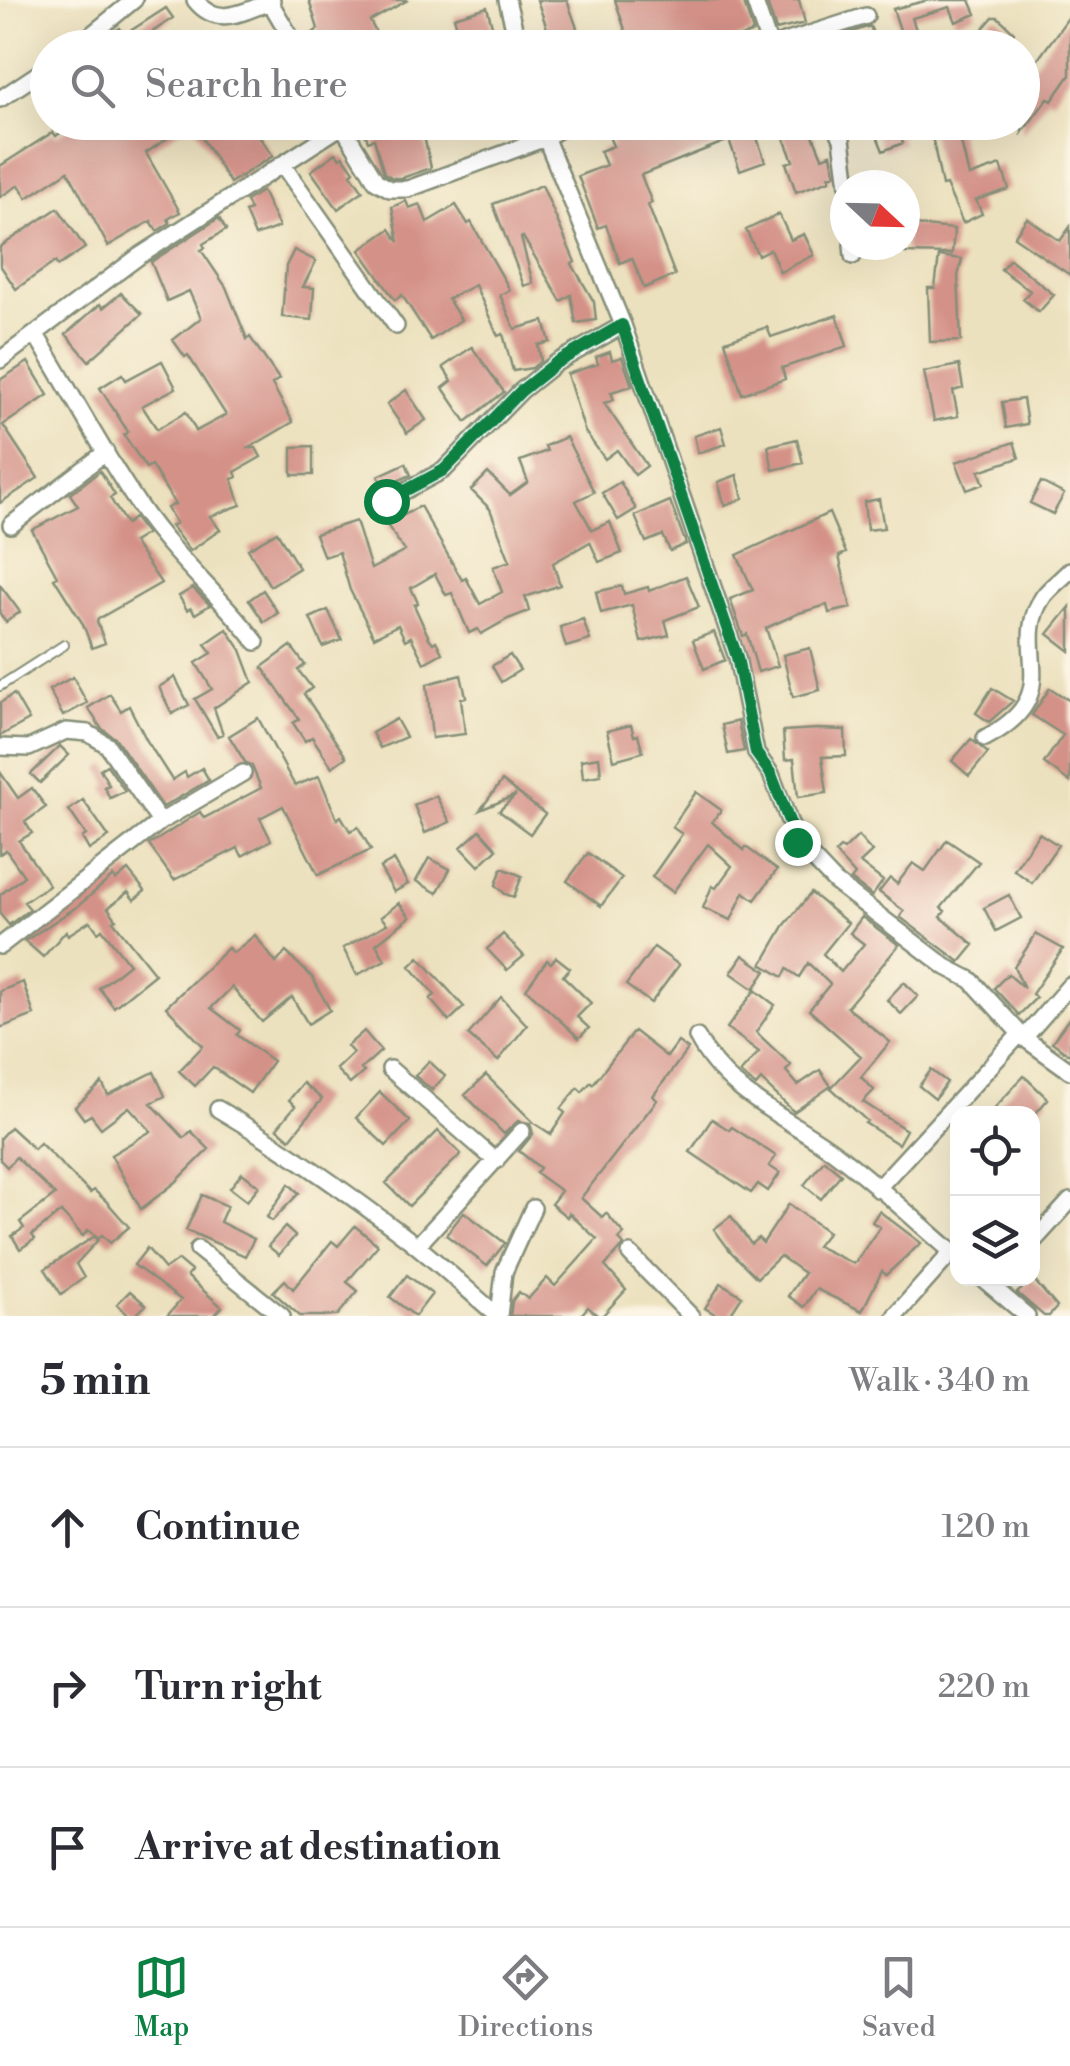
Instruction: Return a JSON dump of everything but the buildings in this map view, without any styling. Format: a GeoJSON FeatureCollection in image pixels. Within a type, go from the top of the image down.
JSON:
{"type":"FeatureCollection","features":[{"type":"Feature","properties":{"kind":"street"},"geometry":{"type":"LineString","coordinates":[[97,30],[134,0]]}},
{"type":"Feature","properties":{"kind":"street"},"geometry":{"type":"LineString","coordinates":[[195,0],[207,14],[222,16],[271,1],[287,30]]}},
{"type":"Feature","properties":{"kind":"street"},"geometry":{"type":"LineString","coordinates":[[507,0],[514,30]]}},
{"type":"Feature","properties":{"kind":"street"},"geometry":{"type":"LineString","coordinates":[[754,0],[763,30]]}},
{"type":"Feature","properties":{"kind":"street"},"geometry":{"type":"LineString","coordinates":[[831,30],[866,16]]}},
{"type":"Feature","properties":{"kind":"street"},"geometry":{"type":"LineString","coordinates":[[0,99],[30,80]]}},
{"type":"Feature","properties":{"kind":"street"},"geometry":{"type":"LineString","coordinates":[[0,360],[138,257],[317,140]]}},
{"type":"Feature","properties":{"kind":"street"},"geometry":{"type":"LineString","coordinates":[[351,140],[376,181],[390,189],[408,189],[543,140],[622,325],[737,657],[756,753],[771,774],[797,842],[836,882],[946,967],[971,980],[1022,1036],[1070,1071]]}},
{"type":"Feature","properties":{"kind":"street"},"geometry":{"type":"LineString","coordinates":[[842,140],[846,170]]}},
{"type":"Feature","properties":{"kind":"street"},"geometry":{"type":"LineString","coordinates":[[282,164],[396,326]]}},
{"type":"Feature","properties":{"kind":"street"},"geometry":{"type":"LineString","coordinates":[[386,501],[444,470],[521,391],[556,363],[622,325]]}},
{"type":"Feature","properties":{"kind":"street"},"geometry":{"type":"LineString","coordinates":[[36,335],[162,537],[228,606],[256,642]]}},
{"type":"Feature","properties":{"kind":"street"},"geometry":{"type":"LineString","coordinates":[[11,525],[106,452]]}},
{"type":"Feature","properties":{"kind":"street"},"geometry":{"type":"LineString","coordinates":[[985,738],[1010,725],[1026,705],[1034,662],[1034,623],[1043,596],[1070,570]]}},
{"type":"Feature","properties":{"kind":"street"},"geometry":{"type":"LineString","coordinates":[[0,747],[29,748],[66,731],[88,733],[107,745],[160,822]]}},
{"type":"Feature","properties":{"kind":"street"},"geometry":{"type":"LineString","coordinates":[[0,946],[160,822],[243,772]]}},
{"type":"Feature","properties":{"kind":"street"},"geometry":{"type":"LineString","coordinates":[[877,1190],[1070,986]]}},
{"type":"Feature","properties":{"kind":"street"},"geometry":{"type":"LineString","coordinates":[[698,1037],[716,1068],[738,1088],[833,1151],[950,1251]]}},
{"type":"Feature","properties":{"kind":"street"},"geometry":{"type":"LineString","coordinates":[[390,1069],[496,1161]]}},
{"type":"Feature","properties":{"kind":"street"},"geometry":{"type":"LineString","coordinates":[[218,1110],[296,1156],[417,1246],[498,1316]]}},
{"type":"Feature","properties":{"kind":"street"},"geometry":{"type":"LineString","coordinates":[[417,1246],[522,1131]]}},
{"type":"Feature","properties":{"kind":"street"},"geometry":{"type":"LineString","coordinates":[[1040,1234],[1070,1201]]}},
{"type":"Feature","properties":{"kind":"street"},"geometry":{"type":"LineString","coordinates":[[498,1316],[504,1272],[533,1208]]}},
{"type":"Feature","properties":{"kind":"street"},"geometry":{"type":"LineString","coordinates":[[198,1249],[282,1316]]}},
{"type":"Feature","properties":{"kind":"street"},"geometry":{"type":"LineString","coordinates":[[630,1254],[690,1316]]}},
{"type":"Feature","properties":{"kind":"street"},"geometry":{"type":"LineString","coordinates":[[895,1316],[950,1260]]}},
{"type":"Feature","properties":{"kind":"street"},"geometry":{"type":"LineString","coordinates":[[996,1286],[1027,1316]]}},
{"type":"Feature","properties":{"kind":"lane"},"geometry":{"type":"LineString","coordinates":[[0,686],[64,645]]}},
{"type":"Feature","properties":{"kind":"route"},"geometry":{"type":"LineString","coordinates":[[386,501],[444,470],[521,391],[556,363],[622,325],[737,657],[756,753],[771,774],[797,842]]}}]}
